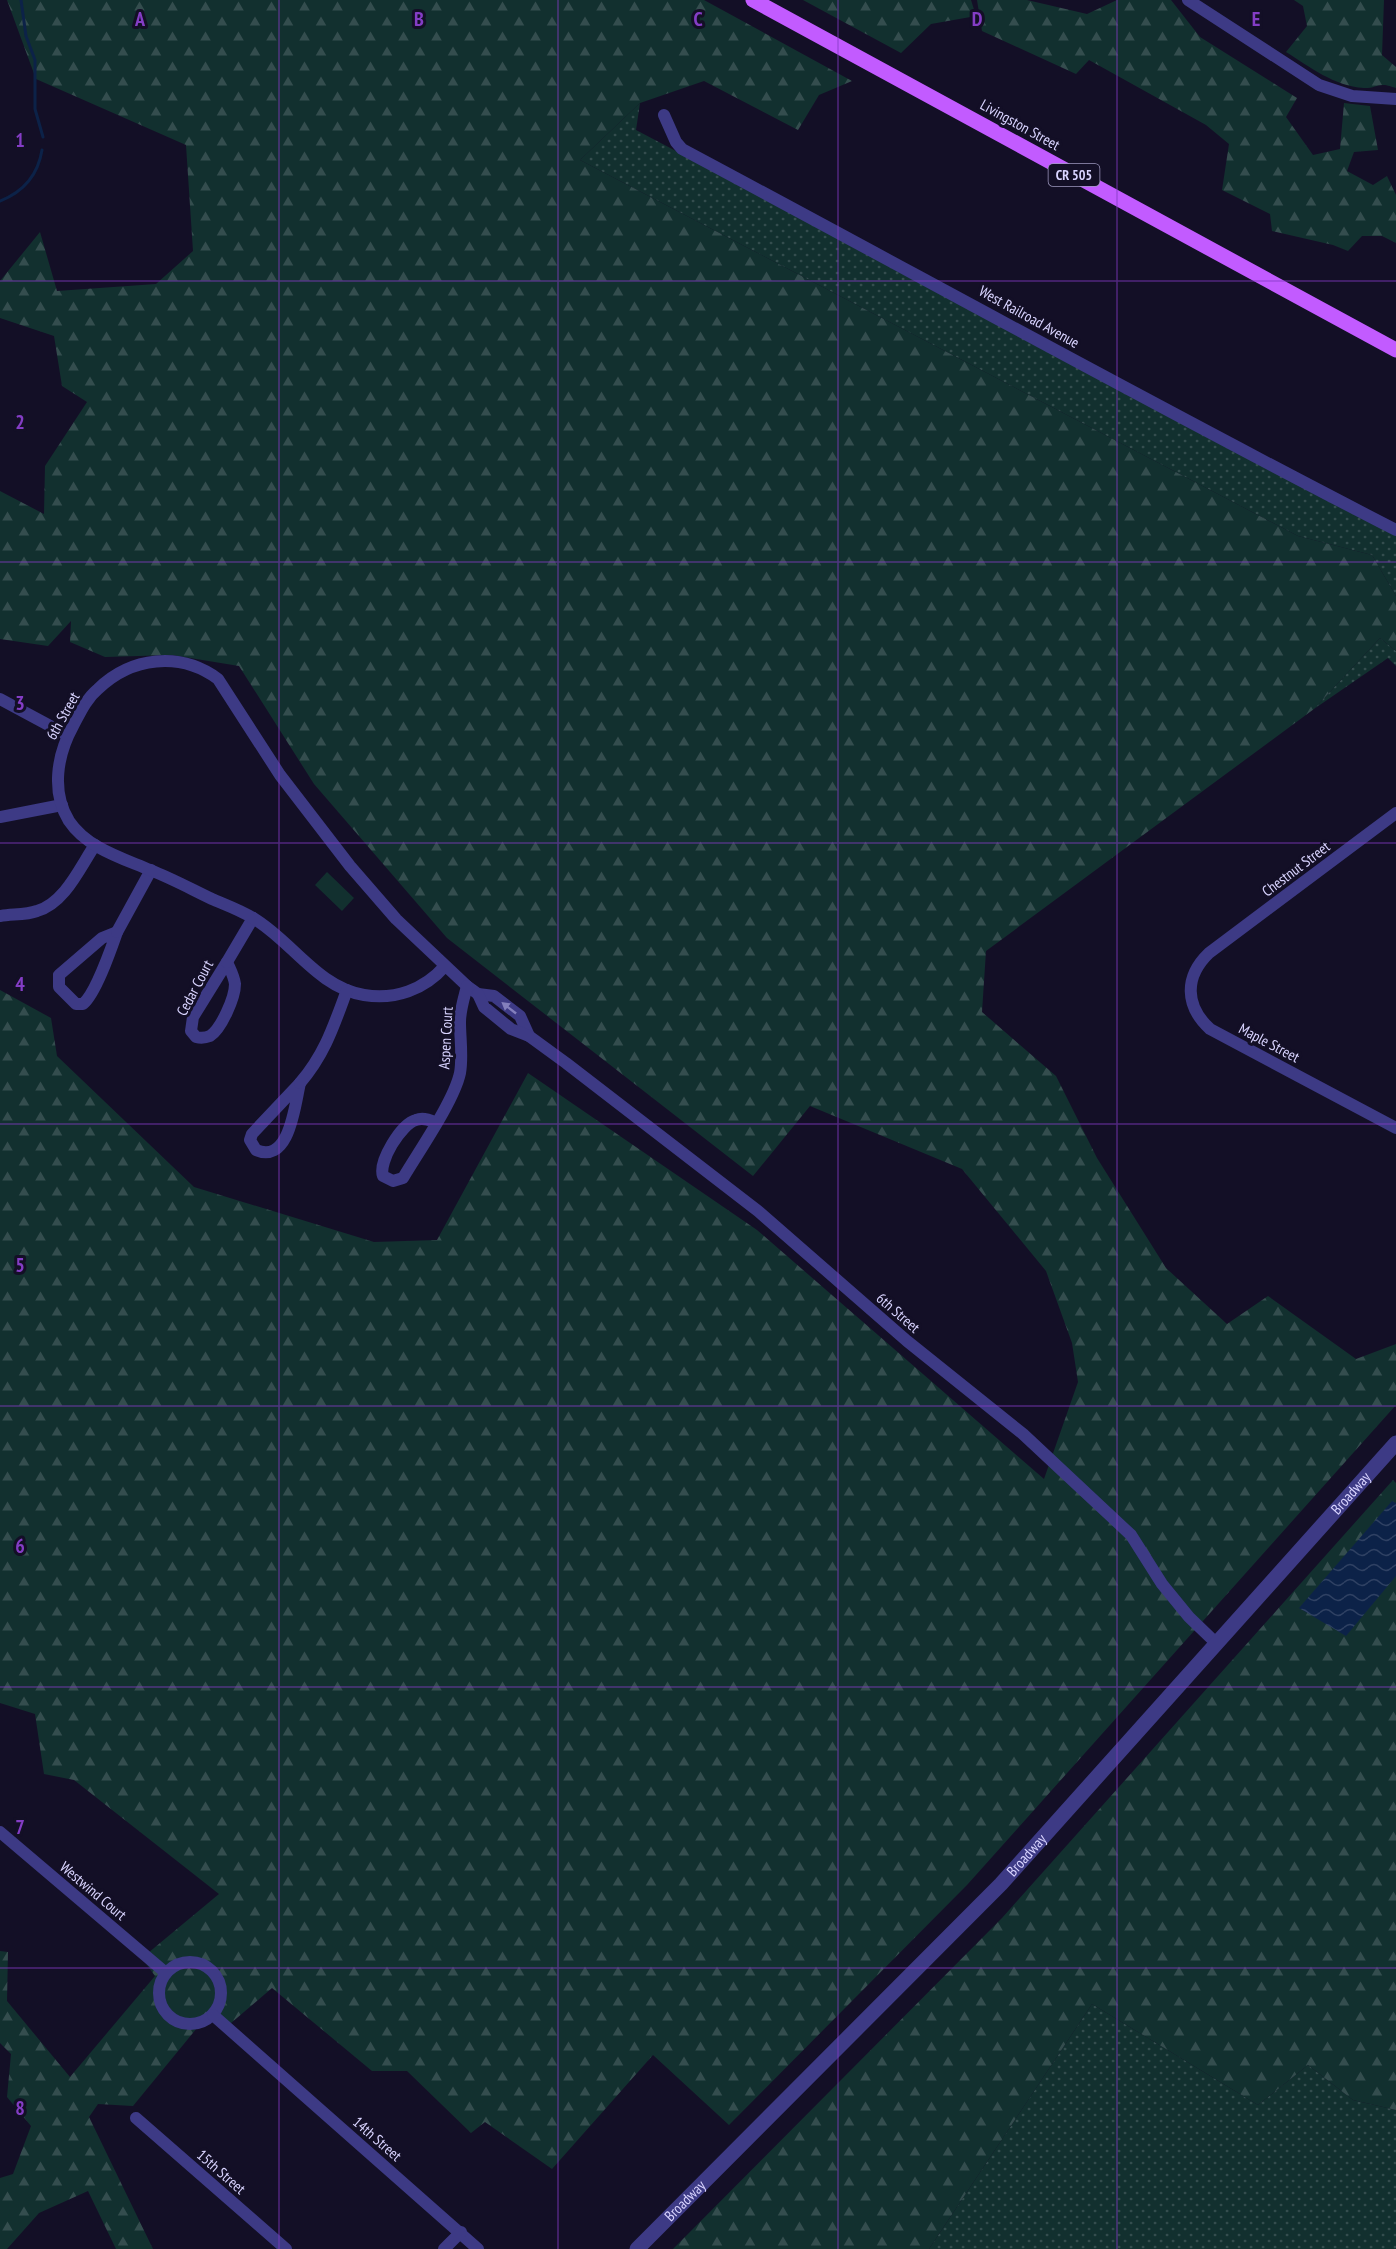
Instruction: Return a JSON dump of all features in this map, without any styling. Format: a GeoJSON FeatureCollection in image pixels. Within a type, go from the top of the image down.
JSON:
{"type":"FeatureCollection","features":[{"type":"Feature","properties":{"kind":"main road","name":"Livingston Street"},"geometry":{"type":"LineString","coordinates":[[753,0],[1396,350]]}},
{"type":"Feature","properties":{"kind":"street"},"geometry":{"type":"LineString","coordinates":[[1188,0],[1319,85],[1352,96],[1396,99]]}},
{"type":"Feature","properties":{"kind":"street","name":"West Railroad Avenue"},"geometry":{"type":"LineString","coordinates":[[664,115],[676,142],[682,149],[970,302],[1245,453],[1396,530]]}},
{"type":"Feature","properties":{"kind":"street","name":"6th Street"},"geometry":{"type":"LineString","coordinates":[[445,966],[436,976],[410,992],[379,996],[347,990],[320,975],[276,934],[254,918],[95,845],[69,821],[62,806],[58,769],[60,754],[68,735],[87,701],[97,689],[135,665],[162,660],[177,662],[212,674],[224,686],[280,775],[350,866],[396,919],[478,994],[483,1006],[511,1029],[530,1036],[758,1211],[907,1341],[1023,1434],[1131,1535],[1162,1584],[1189,1617],[1216,1643]]}},
{"type":"Feature","properties":{"kind":"street"},"geometry":{"type":"LineString","coordinates":[[0,699],[68,735]]}},
{"type":"Feature","properties":{"kind":"street"},"geometry":{"type":"LineString","coordinates":[[0,817],[62,806]]}},
{"type":"Feature","properties":{"kind":"street","name":"Chestnut Street"},"geometry":{"type":"LineString","coordinates":[[1214,950],[1396,813]]}},
{"type":"Feature","properties":{"kind":"street"},"geometry":{"type":"LineString","coordinates":[[0,916],[31,913],[49,906],[65,889],[95,845]]}},
{"type":"Feature","properties":{"kind":"street"},"geometry":{"type":"LineString","coordinates":[[117,932],[102,938],[59,975],[59,987],[76,1004],[83,1004],[90,994],[117,932],[151,870]]}},
{"type":"Feature","properties":{"kind":"street","name":"Cedar Court"},"geometry":{"type":"LineString","coordinates":[[227,962],[235,984],[231,1004],[212,1034],[205,1038],[196,1037],[191,1031],[193,1017],[254,918]]}},
{"type":"Feature","properties":{"kind":"street","name":"Maple Street"},"geometry":{"type":"LineString","coordinates":[[1214,950],[1201,961],[1191,981],[1192,1002],[1202,1021],[1210,1029],[1396,1128]]}},
{"type":"Feature","properties":{"kind":"street","name":"Aspen Court"},"geometry":{"type":"LineString","coordinates":[[435,1122],[421,1119],[406,1125],[385,1158],[381,1169],[383,1176],[393,1181],[403,1178],[435,1122],[459,1078],[460,1020],[467,986]]}},
{"type":"Feature","properties":{"kind":"street"},"geometry":{"type":"LineString","coordinates":[[300,1083],[287,1136],[274,1149],[261,1153],[255,1150],[252,1146],[252,1134],[313,1068],[326,1047],[347,990]]}},
{"type":"Feature","properties":{"kind":"street","name":"Broadway"},"geometry":{"type":"LineString","coordinates":[[637,2249],[1001,1884],[1396,1443]]}},
{"type":"Feature","properties":{"kind":"street","name":"Westwind Court"},"geometry":{"type":"LineString","coordinates":[[0,1832],[166,1973]]}},
{"type":"Feature","properties":{"kind":"street"},"geometry":{"type":"LineString","coordinates":[[184,1962],[203,1964],[212,1970],[218,1978],[221,1997],[213,2015],[194,2024],[183,2024],[165,2012],[160,2003],[159,1992],[166,1973],[174,1966],[184,1962]]}},
{"type":"Feature","properties":{"kind":"street","name":"14th Street"},"geometry":{"type":"LineString","coordinates":[[213,2015],[478,2249]]}},
{"type":"Feature","properties":{"kind":"street","name":"15th Street"},"geometry":{"type":"LineString","coordinates":[[136,2118],[286,2249]]}},
{"type":"Feature","properties":{"kind":"street"},"geometry":{"type":"LineString","coordinates":[[444,2249],[461,2232]]}},
{"type":"Feature","properties":{"kind":"green space"},"geometry":{"type":"Polygon","coordinates":[[[7,0],[704,0],[852,81],[819,95],[798,130],[704,81],[640,103],[580,160],[1298,536],[1372,555],[1396,596],[1396,651],[1380,638],[1314,709],[986,951],[982,1012],[1056,1076],[1097,1158],[1166,1268],[1227,1324],[1268,1296],[1356,1359],[1396,1344],[1396,1405],[967,1885],[729,2125],[653,2055],[552,2169],[485,2122],[471,2133],[407,2071],[372,2071],[272,1988],[224,2029],[206,2017],[133,2106],[98,2104],[89,2117],[153,2249],[116,2249],[88,2191],[39,2213],[7,2249],[0,2249],[0,2178],[13,2174],[31,2126],[7,2097],[11,2054],[0,2043],[0,1951],[8,1952],[7,2001],[70,2077],[155,1976],[142,1958],[219,1894],[74,1780],[44,1774],[35,1714],[0,1703],[0,990],[51,1018],[57,1056],[194,1187],[374,1242],[437,1240],[528,1073],[757,1230],[1044,1479],[1078,1382],[1072,1343],[1046,1271],[962,1169],[810,1106],[753,1176],[447,938],[314,784],[239,666],[172,655],[105,657],[70,642],[71,621],[48,646],[0,639],[0,491],[44,514],[45,466],[87,402],[62,386],[54,336],[0,318],[0,281],[40,232],[57,291],[156,284],[193,251],[186,145],[36,79],[7,0]]]}},
{"type":"Feature","properties":{"kind":"green space"},"geometry":{"type":"Polygon","coordinates":[[[803,0],[971,0],[976,16],[931,24],[901,53],[803,0]]]}},
{"type":"Feature","properties":{"kind":"green space"},"geometry":{"type":"Polygon","coordinates":[[[977,0],[1027,0],[1087,14],[1117,0],[1171,0],[1200,37],[1297,98],[1286,117],[1313,155],[1340,149],[1344,103],[1370,106],[1378,150],[1354,152],[1347,171],[1373,185],[1387,176],[1396,195],[1396,243],[1382,236],[1362,236],[1348,251],[1333,245],[1272,231],[1270,214],[1222,190],[1229,144],[1206,125],[1089,60],[1076,74],[982,31],[977,0]]]}},
{"type":"Feature","properties":{"kind":"green space"},"geometry":{"type":"Polygon","coordinates":[[[1294,0],[1384,0],[1382,55],[1396,67],[1396,88],[1381,85],[1364,88],[1343,84],[1323,75],[1286,52],[1307,26],[1303,6],[1294,0]]]}},
{"type":"Feature","properties":{"kind":"green space"},"geometry":{"type":"Polygon","coordinates":[[[640,103],[636,130],[1396,529],[1396,596],[1372,555],[1298,536],[580,160],[640,103]]]}},
{"type":"Feature","properties":{"kind":"green space"},"geometry":{"type":"Polygon","coordinates":[[[1380,638],[1396,651],[1396,666],[1388,658],[1314,709],[1380,638]]]}},
{"type":"Feature","properties":{"kind":"green space"},"geometry":{"type":"Polygon","coordinates":[[[327,872],[354,898],[342,911],[315,885],[327,872]]]}},
{"type":"Feature","properties":{"kind":"green space"},"geometry":{"type":"Polygon","coordinates":[[[1393,1480],[1396,1483],[1396,2110],[1353,2100],[1308,2065],[1258,2105],[1092,2004],[929,2249],[673,2249],[1002,1918],[1393,1480]]]}},
{"type":"Feature","properties":{"kind":"green space"},"geometry":{"type":"Polygon","coordinates":[[[1092,2004],[1258,2105],[1308,2065],[1353,2100],[1396,2110],[1396,2249],[929,2249],[1092,2004]]]}},
{"type":"Feature","properties":{"kind":"water"},"geometry":{"type":"Polygon","coordinates":[[[1392,1501],[1396,1503],[1396,1576],[1346,1636],[1299,1608],[1392,1501]]]}},
{"type":"Feature","properties":{"kind":"waterway"},"geometry":{"type":"LineString","coordinates":[[21,0],[26,36],[35,60],[35,109],[43,137]]}},
{"type":"Feature","properties":{"kind":"waterway"},"geometry":{"type":"LineString","coordinates":[[0,201],[16,193],[28,182],[37,167],[42,150]]}}]}
